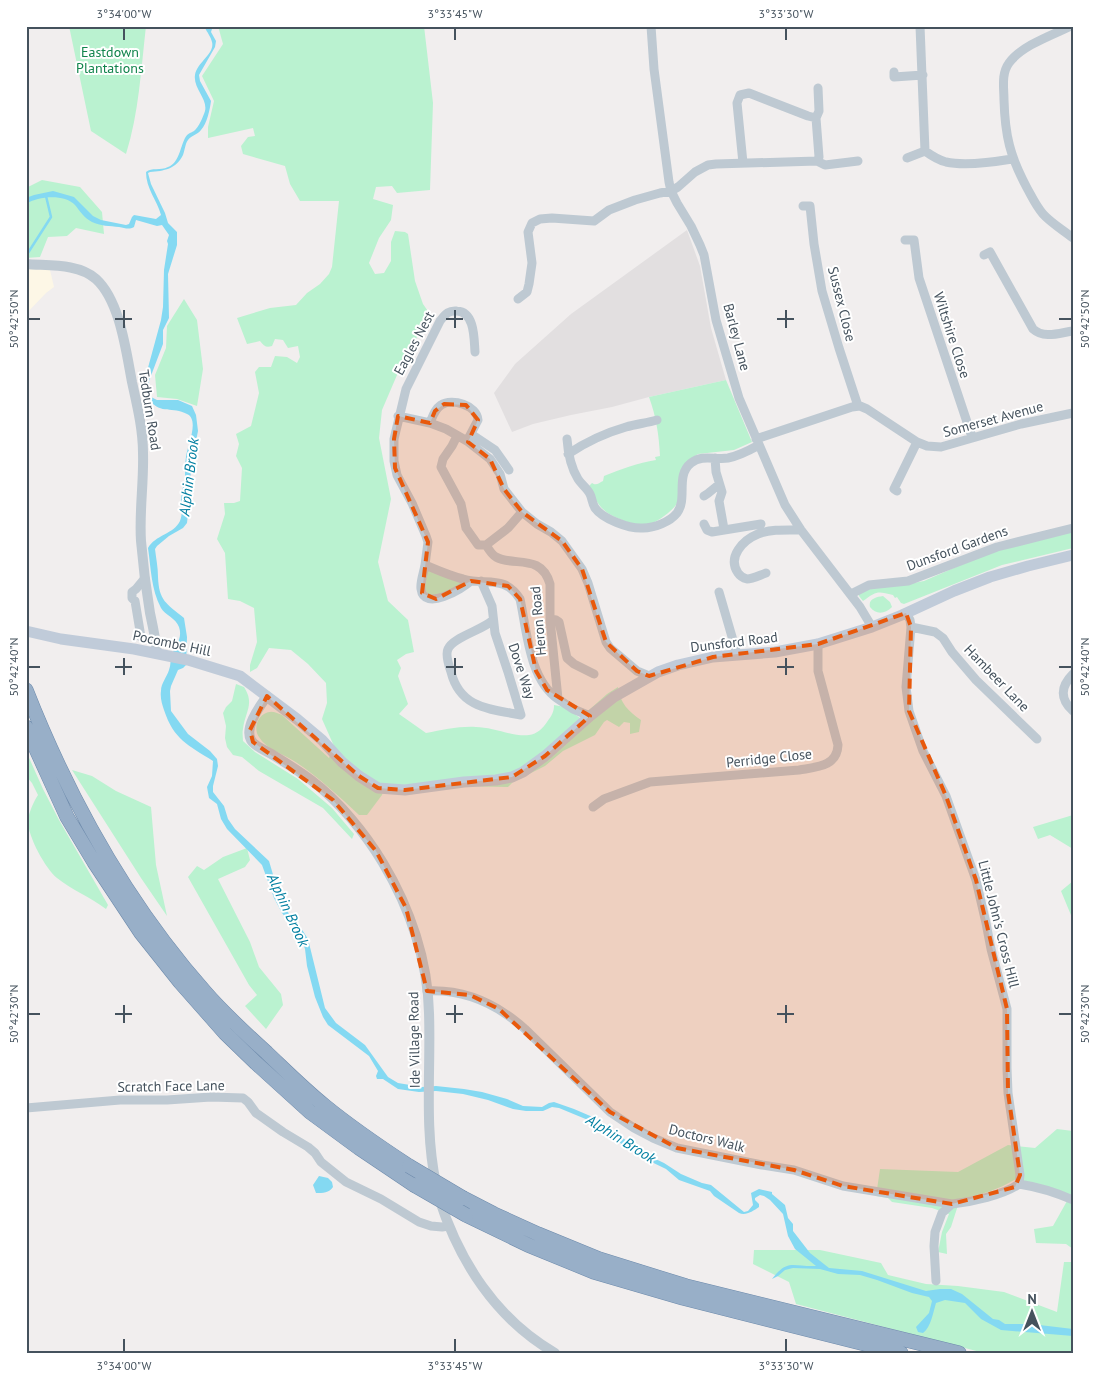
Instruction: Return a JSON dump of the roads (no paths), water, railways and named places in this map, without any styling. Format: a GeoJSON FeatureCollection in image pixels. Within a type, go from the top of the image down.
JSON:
{"type":"FeatureCollection","features":[{"type":"Feature","properties":{"kind":"highway"},"geometry":{"type":"LineString","coordinates":[[26,690],[44,734],[90,828],[127,889],[162,939],[204,992],[225,1013],[310,1094],[364,1136],[409,1166],[463,1198],[530,1230],[599,1259],[686,1286],[959,1353]]}},
{"type":"Feature","properties":{"kind":"highway"},"geometry":{"type":"LineString","coordinates":[[26,727],[67,817],[141,933],[180,982],[225,1033],[310,1112],[359,1148],[414,1185],[466,1215],[594,1272],[683,1298],[901,1353]]}},
{"type":"Feature","properties":{"kind":"main road","name":"Dunsford Road"},"geometry":{"type":"LineString","coordinates":[[297,718],[322,740],[342,762],[378,788],[405,790],[512,777],[523,772],[545,756],[614,697],[649,676],[678,665],[713,657],[775,652],[818,644],[872,627],[990,577],[1073,555]]}},
{"type":"Feature","properties":{"kind":"main road","name":"Pocombe Hill"},"geometry":{"type":"LineString","coordinates":[[26,631],[61,639],[170,656],[240,676],[297,718]]}},
{"type":"Feature","properties":{"kind":"street","name":"Barley Lane"},"geometry":{"type":"LineString","coordinates":[[651,26],[654,69],[671,191],[704,255],[716,320],[739,398],[785,505],[801,530],[851,594],[872,627]]}},
{"type":"Feature","properties":{"kind":"street"},"geometry":{"type":"LineString","coordinates":[[920,26],[925,152]]}},
{"type":"Feature","properties":{"kind":"street"},"geometry":{"type":"LineString","coordinates":[[1071,26],[1022,51],[1010,62],[1004,79],[1006,130],[1012,159],[1034,202],[1043,214],[1073,238]]}},
{"type":"Feature","properties":{"kind":"street"},"geometry":{"type":"LineString","coordinates":[[894,77],[923,75]]}},
{"type":"Feature","properties":{"kind":"street"},"geometry":{"type":"LineString","coordinates":[[817,162],[819,157],[816,118],[819,111],[818,88]]}},
{"type":"Feature","properties":{"kind":"street"},"geometry":{"type":"LineString","coordinates":[[743,163],[736,103],[740,95],[749,92],[816,118]]}},
{"type":"Feature","properties":{"kind":"street"},"geometry":{"type":"LineString","coordinates":[[907,158],[925,152],[941,160],[957,163],[1012,159]]}},
{"type":"Feature","properties":{"kind":"street"},"geometry":{"type":"LineString","coordinates":[[518,299],[527,292],[529,284],[532,263],[528,232],[532,223],[552,218],[594,221],[609,210],[635,200],[678,188],[695,172],[708,165],[817,162],[826,165],[858,161]]}},
{"type":"Feature","properties":{"kind":"street","name":"Sussex Close"},"geometry":{"type":"LineString","coordinates":[[811,206],[814,244],[822,290],[858,406]]}},
{"type":"Feature","properties":{"kind":"street","name":"Wiltshire Close"},"geometry":{"type":"LineString","coordinates":[[913,240],[919,278],[972,437]]}},
{"type":"Feature","properties":{"kind":"street"},"geometry":{"type":"LineString","coordinates":[[990,252],[1033,329],[1046,335],[1073,331]]}},
{"type":"Feature","properties":{"kind":"street","name":"Tedburn Road"},"geometry":{"type":"LineString","coordinates":[[26,264],[66,267],[83,271],[95,279],[112,302],[124,345],[142,438],[141,538],[145,578],[157,654]]}},
{"type":"Feature","properties":{"kind":"street","name":"Eagles Nest"},"geometry":{"type":"LineString","coordinates":[[398,416],[406,388],[440,321],[446,313],[459,311],[466,315],[472,327],[475,352]]}},
{"type":"Feature","properties":{"kind":"street"},"geometry":{"type":"LineString","coordinates":[[430,423],[434,411],[440,406],[444,404],[466,405],[478,415],[478,420],[469,438]]}},
{"type":"Feature","properties":{"kind":"street"},"geometry":{"type":"LineString","coordinates":[[567,439],[568,454],[573,470],[589,493],[596,508],[608,518],[628,526],[642,528],[654,526],[677,513],[682,504],[684,472],[691,463],[698,459],[730,457],[758,442],[858,406]]}},
{"type":"Feature","properties":{"kind":"street","name":"Somerset Avenue"},"geometry":{"type":"LineString","coordinates":[[858,406],[867,408],[917,442],[926,446],[941,447],[1021,424],[1073,413]]}},
{"type":"Feature","properties":{"kind":"street"},"geometry":{"type":"LineString","coordinates":[[471,581],[436,599],[428,599],[421,590],[428,542],[412,503],[397,475],[394,461],[394,439],[398,416],[430,423],[446,429],[457,436],[469,438],[495,450],[509,470]]}},
{"type":"Feature","properties":{"kind":"street"},"geometry":{"type":"LineString","coordinates":[[568,454],[586,442],[610,432],[627,426],[657,420]]}},
{"type":"Feature","properties":{"kind":"street","name":"Heron Road"},"geometry":{"type":"LineString","coordinates":[[457,436],[443,458],[441,468],[462,504],[464,519],[470,534],[478,544],[486,545],[495,557],[531,564],[542,570],[550,584],[550,619],[558,699]]}},
{"type":"Feature","properties":{"kind":"street"},"geometry":{"type":"LineString","coordinates":[[469,438],[490,459],[500,474],[504,489],[522,512],[562,541],[582,569],[606,642],[610,648],[637,671],[649,676]]}},
{"type":"Feature","properties":{"kind":"street"},"geometry":{"type":"LineString","coordinates":[[892,489],[917,442]]}},
{"type":"Feature","properties":{"kind":"street"},"geometry":{"type":"LineString","coordinates":[[715,458],[716,472],[722,492],[719,502],[724,529]]}},
{"type":"Feature","properties":{"kind":"street"},"geometry":{"type":"LineString","coordinates":[[704,496],[719,485]]}},
{"type":"Feature","properties":{"kind":"street"},"geometry":{"type":"LineString","coordinates":[[486,545],[508,528],[522,512]]}},
{"type":"Feature","properties":{"kind":"street"},"geometry":{"type":"LineString","coordinates":[[704,524],[710,532],[761,524]]}},
{"type":"Feature","properties":{"kind":"street","name":"Dunsford Gardens"},"geometry":{"type":"LineString","coordinates":[[851,594],[869,584],[908,581],[997,547],[1073,528]]}},
{"type":"Feature","properties":{"kind":"street"},"geometry":{"type":"LineString","coordinates":[[766,573],[745,579],[740,576],[733,560],[742,544],[759,533],[774,530],[801,530]]}},
{"type":"Feature","properties":{"kind":"street"},"geometry":{"type":"LineString","coordinates":[[425,565],[454,577],[471,581],[493,581],[512,590],[520,599],[536,671],[547,690],[573,709],[590,716]]}},
{"type":"Feature","properties":{"kind":"street"},"geometry":{"type":"LineString","coordinates":[[141,637],[135,601],[131,594],[145,578]]}},
{"type":"Feature","properties":{"kind":"street","name":"Dove Way"},"geometry":{"type":"LineString","coordinates":[[482,581],[492,606],[495,633],[521,715],[469,702],[455,686],[452,676],[447,657],[448,649],[471,633],[486,627],[493,620]]}},
{"type":"Feature","properties":{"kind":"street"},"geometry":{"type":"LineString","coordinates":[[719,592],[737,654]]}},
{"type":"Feature","properties":{"kind":"street","name":"Little John's Cross Hill"},"geometry":{"type":"LineString","coordinates":[[906,613],[911,627],[906,687],[909,711],[923,750],[946,796],[976,880],[991,950],[1007,1009],[1008,1093],[1020,1175],[1019,1184]]}},
{"type":"Feature","properties":{"kind":"street"},"geometry":{"type":"LineString","coordinates":[[550,619],[559,622],[567,658],[574,664],[594,674]]}},
{"type":"Feature","properties":{"kind":"street","name":"Hambeer Lane"},"geometry":{"type":"LineString","coordinates":[[911,627],[935,632],[944,638],[952,652],[976,680],[1037,739]]}},
{"type":"Feature","properties":{"kind":"street","name":"Perridge Close"},"geometry":{"type":"LineString","coordinates":[[593,807],[604,799],[650,782],[799,770],[827,764],[837,754],[838,745],[818,671],[818,644]]}},
{"type":"Feature","properties":{"kind":"street"},"geometry":{"type":"LineString","coordinates":[[1073,674],[1067,681],[1063,691],[1066,705],[1073,711]]}},
{"type":"Feature","properties":{"kind":"street","name":"Ide Village Road"},"geometry":{"type":"LineString","coordinates":[[267,696],[251,721],[251,739],[257,745],[313,782],[356,825],[392,878],[416,936],[423,965],[429,1011],[430,1149],[437,1191],[448,1226],[465,1260],[491,1298],[523,1331],[539,1344],[555,1353]]}},
{"type":"Feature","properties":{"kind":"street","name":"Doctors Walk"},"geometry":{"type":"LineString","coordinates":[[427,991],[447,991],[470,995],[512,1017],[610,1112],[634,1128],[677,1148],[794,1170],[843,1186],[937,1201]]}},
{"type":"Feature","properties":{"kind":"street","name":"Scratch Face Lane"},"geometry":{"type":"LineString","coordinates":[[26,1108],[120,1100],[167,1100],[211,1097],[243,1098],[256,1113],[308,1147],[321,1162],[346,1182],[381,1199],[419,1222],[431,1226],[448,1226]]}},
{"type":"Feature","properties":{"kind":"street"},"geometry":{"type":"LineString","coordinates":[[937,1201],[952,1204],[967,1202],[1005,1192],[1019,1184],[1037,1187],[1073,1200]]}},
{"type":"Feature","properties":{"kind":"street"},"geometry":{"type":"LineString","coordinates":[[937,1201],[942,1212]]}},
{"type":"Feature","properties":{"kind":"street"},"geometry":{"type":"LineString","coordinates":[[936,1281],[935,1232],[942,1212],[952,1204]]}},
{"type":"Feature","properties":{"kind":"water","name":"Alphin Brook"},"geometry":{"type":"Polygon","coordinates":[[[206,26],[213,26],[211,32],[216,41],[215,47],[199,75],[200,81],[211,101],[207,120],[199,132],[188,140],[183,155],[177,163],[165,170],[148,173],[168,223],[177,232],[177,245],[168,274],[169,318],[163,330],[163,344],[149,381],[148,391],[151,397],[157,400],[178,400],[192,406],[196,415],[198,431],[191,466],[187,523],[155,549],[162,597],[168,605],[184,618],[187,637],[186,665],[178,670],[171,686],[171,711],[188,734],[217,759],[218,766],[213,792],[224,806],[228,819],[235,829],[269,861],[283,904],[308,939],[325,1008],[336,1023],[365,1045],[388,1077],[398,1083],[482,1092],[523,1106],[542,1107],[554,1102],[574,1109],[595,1118],[645,1154],[681,1174],[711,1185],[744,1212],[748,1211],[753,1205],[751,1193],[759,1189],[772,1192],[785,1205],[788,1218],[793,1224],[793,1231],[810,1253],[829,1268],[862,1271],[926,1291],[951,1289],[962,1294],[993,1319],[1005,1324],[1031,1324],[1073,1329],[1073,1336],[1001,1330],[981,1319],[965,1303],[945,1300],[936,1303],[930,1324],[923,1333],[918,1332],[916,1327],[929,1313],[932,1301],[929,1297],[860,1275],[838,1274],[820,1269],[793,1268],[785,1270],[772,1279],[782,1268],[787,1266],[816,1266],[795,1249],[788,1236],[783,1214],[764,1196],[760,1195],[755,1198],[759,1207],[747,1213],[739,1213],[714,1196],[710,1191],[679,1180],[666,1169],[637,1155],[588,1120],[559,1108],[552,1107],[543,1111],[526,1111],[463,1094],[398,1089],[383,1079],[377,1079],[378,1071],[369,1056],[328,1025],[315,997],[307,966],[305,949],[300,936],[282,913],[274,898],[262,865],[227,829],[221,819],[217,804],[209,798],[207,787],[212,776],[213,761],[189,746],[177,735],[168,720],[161,701],[162,685],[169,670],[171,657],[180,631],[178,624],[161,608],[158,601],[152,578],[148,548],[155,540],[173,529],[180,521],[186,459],[193,427],[191,417],[187,414],[154,405],[149,400],[143,386],[161,320],[164,270],[169,235],[162,225],[157,226],[136,220],[134,227],[129,229],[105,226],[92,222],[75,205],[65,199],[51,197],[38,199],[26,204],[26,198],[53,191],[74,197],[93,216],[101,220],[126,225],[129,224],[134,215],[156,219],[161,215],[148,184],[146,172],[172,165],[179,155],[186,137],[196,129],[203,116],[205,107],[196,84],[195,75],[196,70],[212,46],[211,38],[205,28],[206,26]]]}},
{"type":"Feature","properties":{"kind":"water"},"geometry":{"type":"Polygon","coordinates":[[[319,1176],[328,1178],[332,1182],[333,1187],[330,1190],[316,1193],[313,1185],[319,1176]]]}},
{"type":"Feature","properties":{"kind":"waterway"},"geometry":{"type":"LineString","coordinates":[[26,256],[51,217],[46,196]]}},
{"type":"Feature","properties":{"kind":"park label","name":"Eastdown Plantations"},"geometry":{"type":"Point","coordinates":[110,60]}}]}
